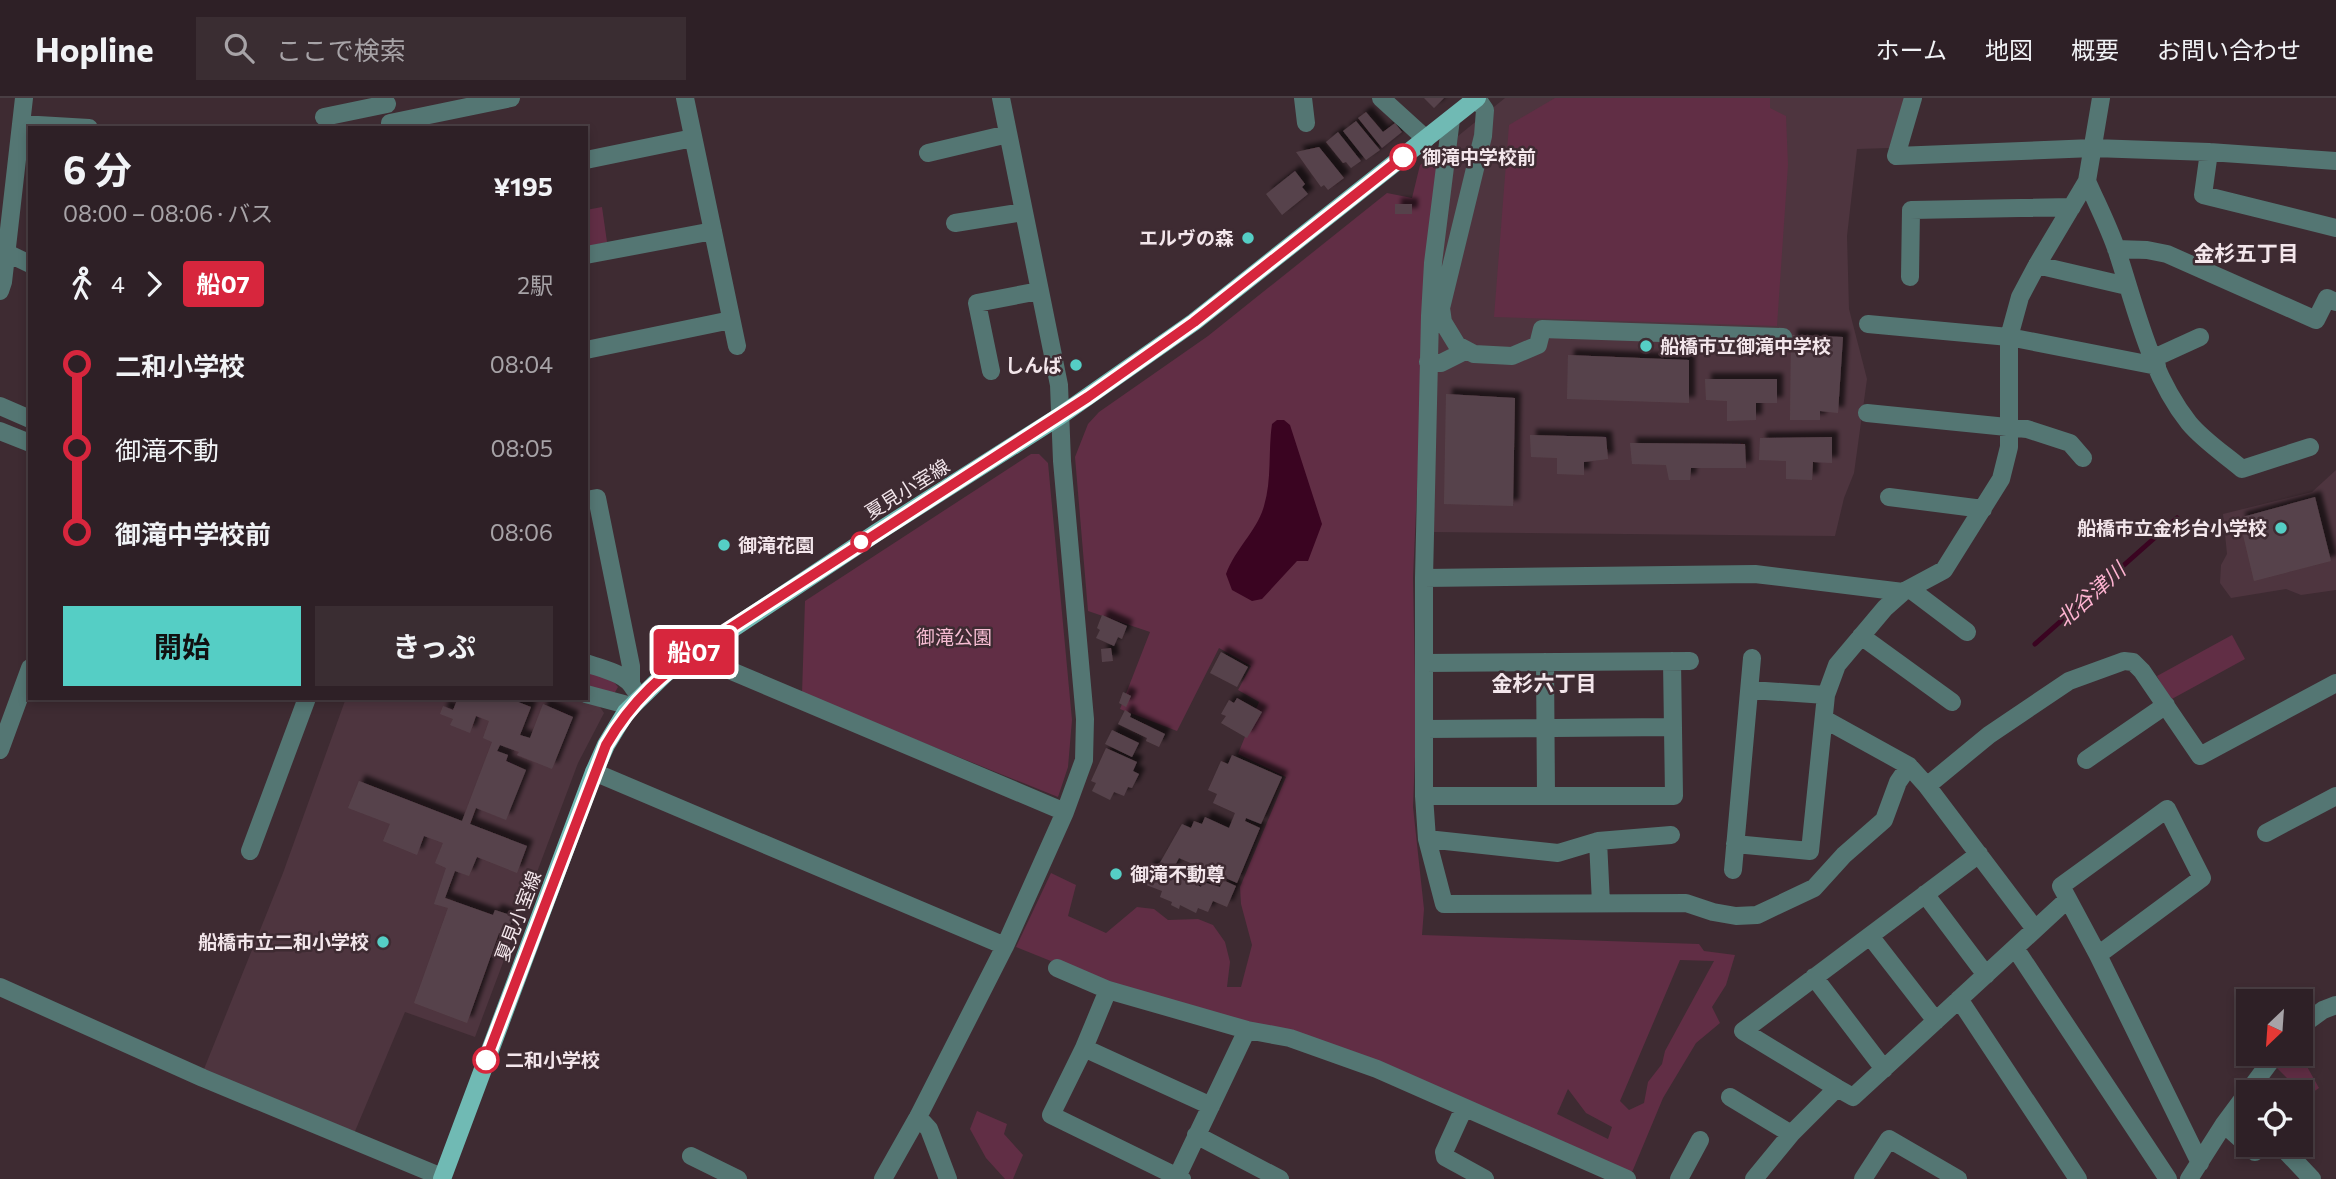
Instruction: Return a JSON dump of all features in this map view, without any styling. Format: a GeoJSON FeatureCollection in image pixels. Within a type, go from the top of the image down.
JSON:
{"type":"FeatureCollection","features":[{"type":"Feature","properties":{"kind":"main road","name":"夏見小室線"},"geometry":{"type":"LineString","coordinates":[[442,1178],[594,772],[634,695],[691,654],[1060,416],[1194,322],[1477,98]]}},
{"type":"Feature","properties":{"kind":"street"},"geometry":{"type":"LineString","coordinates":[[0,291],[7,253],[24,98]]}},
{"type":"Feature","properties":{"kind":"street"},"geometry":{"type":"LineString","coordinates":[[324,117],[386,101],[391,125],[511,98]]}},
{"type":"Feature","properties":{"kind":"street"},"geometry":{"type":"LineString","coordinates":[[685,98],[737,346]]}},
{"type":"Feature","properties":{"kind":"street"},"geometry":{"type":"LineString","coordinates":[[883,1179],[1005,946],[1082,771],[1086,744],[1062,461],[1059,385],[1001,98]]}},
{"type":"Feature","properties":{"kind":"street"},"geometry":{"type":"LineString","coordinates":[[1303,98],[1306,123]]}},
{"type":"Feature","properties":{"kind":"street"},"geometry":{"type":"LineString","coordinates":[[1381,98],[1426,139]]}},
{"type":"Feature","properties":{"kind":"street"},"geometry":{"type":"LineString","coordinates":[[1477,98],[1485,110],[1483,136],[1441,308],[1443,322],[1457,345],[1474,354],[1513,356],[1538,345],[1542,329],[1783,337]]}},
{"type":"Feature","properties":{"kind":"street"},"geometry":{"type":"LineString","coordinates":[[1913,98],[1896,156],[2093,148],[2209,152],[2336,161]]}},
{"type":"Feature","properties":{"kind":"street"},"geometry":{"type":"LineString","coordinates":[[1735,844],[1810,851],[1826,695],[1837,665],[1906,590],[1944,570],[2001,479],[2009,447],[2009,337],[2020,297],[2088,181],[2101,98]]}},
{"type":"Feature","properties":{"kind":"street"},"geometry":{"type":"LineString","coordinates":[[1451,119],[1433,264],[1428,362],[1424,578],[1424,796],[1427,839],[1444,904],[1686,902],[1713,912],[1737,916],[1766,912],[1822,882],[1844,855],[1880,825],[1893,802],[1898,782],[1909,766]]}},
{"type":"Feature","properties":{"kind":"street"},"geometry":{"type":"LineString","coordinates":[[21,124],[55,126]]}},
{"type":"Feature","properties":{"kind":"street"},"geometry":{"type":"LineString","coordinates":[[928,153],[1008,134]]}},
{"type":"Feature","properties":{"kind":"street"},"geometry":{"type":"LineString","coordinates":[[588,160],[694,138]]}},
{"type":"Feature","properties":{"kind":"street"},"geometry":{"type":"LineString","coordinates":[[2209,152],[2203,195],[2336,228]]}},
{"type":"Feature","properties":{"kind":"street"},"geometry":{"type":"LineString","coordinates":[[2088,181],[2116,249],[2155,362],[2170,396],[2191,425],[2242,469],[2311,447]]}},
{"type":"Feature","properties":{"kind":"street"},"geometry":{"type":"LineString","coordinates":[[1910,277],[1911,210],[2072,206]]}},
{"type":"Feature","properties":{"kind":"street"},"geometry":{"type":"LineString","coordinates":[[955,223],[1023,212]]}},
{"type":"Feature","properties":{"kind":"street"},"geometry":{"type":"LineString","coordinates":[[588,255],[713,231]]}},
{"type":"Feature","properties":{"kind":"street"},"geometry":{"type":"LineString","coordinates":[[2116,249],[2167,254],[2316,320],[2328,298],[2336,302]]}},
{"type":"Feature","properties":{"kind":"street"},"geometry":{"type":"LineString","coordinates":[[7,253],[28,263]]}},
{"type":"Feature","properties":{"kind":"street"},"geometry":{"type":"LineString","coordinates":[[2037,265],[2127,286]]}},
{"type":"Feature","properties":{"kind":"street"},"geometry":{"type":"LineString","coordinates":[[991,371],[977,303],[1039,291]]}},
{"type":"Feature","properties":{"kind":"street"},"geometry":{"type":"LineString","coordinates":[[588,346],[731,320]]}},
{"type":"Feature","properties":{"kind":"street"},"geometry":{"type":"LineString","coordinates":[[1868,324],[2009,337],[2155,362],[2200,337]]}},
{"type":"Feature","properties":{"kind":"street"},"geometry":{"type":"LineString","coordinates":[[1428,362],[1441,363],[1467,350]]}},
{"type":"Feature","properties":{"kind":"street"},"geometry":{"type":"LineString","coordinates":[[0,406],[28,418]]}},
{"type":"Feature","properties":{"kind":"street"},"geometry":{"type":"LineString","coordinates":[[1867,413],[2027,429],[2070,443],[2083,458]]}},
{"type":"Feature","properties":{"kind":"street"},"geometry":{"type":"LineString","coordinates":[[0,431],[28,442]]}},
{"type":"Feature","properties":{"kind":"street"},"geometry":{"type":"LineString","coordinates":[[1889,497],[1983,509]]}},
{"type":"Feature","properties":{"kind":"street"},"geometry":{"type":"LineString","coordinates":[[588,500],[597,498],[631,666],[634,695]]}},
{"type":"Feature","properties":{"kind":"street"},"geometry":{"type":"LineString","coordinates":[[1424,578],[1755,574],[1906,590],[1967,632]]}},
{"type":"Feature","properties":{"kind":"street"},"geometry":{"type":"LineString","coordinates":[[1861,636],[1952,702]]}},
{"type":"Feature","properties":{"kind":"street"},"geometry":{"type":"LineString","coordinates":[[691,654],[1065,812]]}},
{"type":"Feature","properties":{"kind":"street"},"geometry":{"type":"LineString","coordinates":[[1733,870],[1752,658]]}},
{"type":"Feature","properties":{"kind":"street"},"geometry":{"type":"LineString","coordinates":[[1424,796],[1674,796],[1672,661]]}},
{"type":"Feature","properties":{"kind":"street"},"geometry":{"type":"LineString","coordinates":[[1424,663],[1690,661]]}},
{"type":"Feature","properties":{"kind":"street"},"geometry":{"type":"LineString","coordinates":[[1927,786],[1989,735],[2069,681],[2124,661],[2133,662],[2142,671],[2200,756],[2336,683]]}},
{"type":"Feature","properties":{"kind":"street"},"geometry":{"type":"LineString","coordinates":[[1545,662],[1546,796]]}},
{"type":"Feature","properties":{"kind":"street"},"geometry":{"type":"LineString","coordinates":[[588,664],[634,695]]}},
{"type":"Feature","properties":{"kind":"street"},"geometry":{"type":"LineString","coordinates":[[0,750],[4,727],[28,673]]}},
{"type":"Feature","properties":{"kind":"street"},"geometry":{"type":"LineString","coordinates":[[1749,690],[1826,695]]}},
{"type":"Feature","properties":{"kind":"street"},"geometry":{"type":"LineString","coordinates":[[588,694],[634,695]]}},
{"type":"Feature","properties":{"kind":"street"},"geometry":{"type":"LineString","coordinates":[[250,851],[306,700]]}},
{"type":"Feature","properties":{"kind":"street"},"geometry":{"type":"LineString","coordinates":[[2086,760],[2166,705]]}},
{"type":"Feature","properties":{"kind":"street"},"geometry":{"type":"LineString","coordinates":[[1824,719],[1909,766],[1979,853],[2035,929]]}},
{"type":"Feature","properties":{"kind":"street"},"geometry":{"type":"LineString","coordinates":[[1424,729],[1672,727]]}},
{"type":"Feature","properties":{"kind":"street"},"geometry":{"type":"LineString","coordinates":[[594,772],[1005,946]]}},
{"type":"Feature","properties":{"kind":"street"},"geometry":{"type":"LineString","coordinates":[[2266,833],[2336,796]]}},
{"type":"Feature","properties":{"kind":"street"},"geometry":{"type":"LineString","coordinates":[[2098,955],[2202,878],[2167,809],[2061,886],[2098,955],[2200,1163]]}},
{"type":"Feature","properties":{"kind":"street"},"geometry":{"type":"LineString","coordinates":[[1427,839],[1558,853],[1598,841],[1671,835]]}},
{"type":"Feature","properties":{"kind":"street"},"geometry":{"type":"LineString","coordinates":[[1598,841],[1601,903]]}},
{"type":"Feature","properties":{"kind":"street"},"geometry":{"type":"LineString","coordinates":[[1979,853],[1743,1031],[1853,1097],[2068,899]]}},
{"type":"Feature","properties":{"kind":"street"},"geometry":{"type":"LineString","coordinates":[[1925,894],[1986,975]]}},
{"type":"Feature","properties":{"kind":"street"},"geometry":{"type":"LineString","coordinates":[[1870,936],[1936,1021]]}},
{"type":"Feature","properties":{"kind":"street"},"geometry":{"type":"LineString","coordinates":[[2015,948],[2168,1179]]}},
{"type":"Feature","properties":{"kind":"street"},"geometry":{"type":"LineString","coordinates":[[1057,968],[1108,990],[1247,1030],[1290,1038],[1365,1064],[1627,1179]]}},
{"type":"Feature","properties":{"kind":"street"},"geometry":{"type":"LineString","coordinates":[[1814,977],[1884,1069]]}},
{"type":"Feature","properties":{"kind":"street"},"geometry":{"type":"LineString","coordinates":[[0,987],[203,1078],[442,1178]]}},
{"type":"Feature","properties":{"kind":"street"},"geometry":{"type":"LineString","coordinates":[[1108,990],[1084,1048],[1051,1115],[1178,1178],[1247,1030]]}},
{"type":"Feature","properties":{"kind":"street"},"geometry":{"type":"LineString","coordinates":[[1959,999],[2078,1179]]}},
{"type":"Feature","properties":{"kind":"street"},"geometry":{"type":"LineString","coordinates":[[2314,1017],[2336,1005]]}},
{"type":"Feature","properties":{"kind":"street"},"geometry":{"type":"LineString","coordinates":[[1084,1048],[1210,1106]]}},
{"type":"Feature","properties":{"kind":"street"},"geometry":{"type":"LineString","coordinates":[[2189,1179],[2265,1066]]}},
{"type":"Feature","properties":{"kind":"street"},"geometry":{"type":"LineString","coordinates":[[1754,1179],[1791,1134],[1837,1088]]}},
{"type":"Feature","properties":{"kind":"street"},"geometry":{"type":"LineString","coordinates":[[1730,1097],[1791,1134]]}},
{"type":"Feature","properties":{"kind":"street"},"geometry":{"type":"LineString","coordinates":[[1464,1108],[1444,1152],[1445,1157],[1485,1179]]}},
{"type":"Feature","properties":{"kind":"street"},"geometry":{"type":"LineString","coordinates":[[918,1116],[929,1129],[947,1179]]}},
{"type":"Feature","properties":{"kind":"street"},"geometry":{"type":"LineString","coordinates":[[2224,1124],[2236,1135]]}},
{"type":"Feature","properties":{"kind":"street"},"geometry":{"type":"LineString","coordinates":[[1196,1135],[1280,1179]]}},
{"type":"Feature","properties":{"kind":"street"},"geometry":{"type":"LineString","coordinates":[[1863,1179],[1889,1139],[1958,1179]]}},
{"type":"Feature","properties":{"kind":"street"},"geometry":{"type":"LineString","coordinates":[[1679,1179],[1700,1140]]}},
{"type":"Feature","properties":{"kind":"street"},"geometry":{"type":"LineString","coordinates":[[691,1156],[738,1179]]}},
{"type":"Feature","properties":{"kind":"street"},"geometry":{"type":"LineString","coordinates":[[2291,1157],[2312,1179]]}},
{"type":"Feature","properties":{"kind":"shaded area","name":"船橋市立御滝中学校"},"geometry":{"type":"Polygon","coordinates":[[[1505,98],[1905,98],[1889,148],[1857,149],[1847,236],[1849,309],[1867,379],[1854,473],[1844,498],[1835,536],[1431,532],[1440,264],[1458,136],[1505,98]]]}},
{"type":"Feature","properties":{"kind":"shaded area"},"geometry":{"type":"Polygon","coordinates":[[[1277,420],[1284,420],[1290,425],[1322,524],[1308,561],[1297,561],[1262,599],[1252,601],[1232,590],[1226,574],[1264,506],[1272,424],[1277,420]]]}},
{"type":"Feature","properties":{"kind":"shaded area","name":"船橋市立金杉台小学校"},"geometry":{"type":"Polygon","coordinates":[[[2336,470],[2336,590],[2301,595],[2286,589],[2231,598],[2220,583],[2221,565],[2227,554],[2223,514],[2312,492],[2336,470]]]}},
{"type":"Feature","properties":{"kind":"shaded area","name":"船橋市立二和小学校"},"geometry":{"type":"Polygon","coordinates":[[[588,699],[596,701],[604,713],[578,763],[475,1037],[405,1012],[353,1136],[202,1074],[283,873],[345,700],[588,699]]]}},
{"type":"Feature","properties":{"kind":"green space"},"geometry":{"type":"Polygon","coordinates":[[[1555,98],[1770,98],[1770,108],[1786,116],[1788,165],[1777,326],[1494,317],[1509,125],[1555,98]]]}},
{"type":"Feature","properties":{"kind":"green space"},"geometry":{"type":"Polygon","coordinates":[[[1445,148],[1422,377],[1413,578],[1416,732],[1413,807],[1424,909],[1422,935],[1699,944],[1704,951],[1735,955],[1726,985],[1712,1007],[1720,1023],[1696,1043],[1663,1098],[1630,1177],[1499,1119],[1118,988],[1016,947],[1051,873],[1076,885],[1068,916],[1106,933],[1137,907],[1154,909],[1168,920],[1198,919],[1213,925],[1225,942],[1230,962],[1227,987],[1241,987],[1252,945],[1241,904],[1240,887],[1286,777],[1238,754],[1259,702],[1238,690],[1251,666],[1219,648],[1177,731],[1120,709],[1150,632],[1088,611],[1075,457],[1088,424],[1099,412],[1208,336],[1387,193],[1412,198],[1420,165],[1445,148]],[[1680,960],[1620,1101],[1629,1110],[1644,1103],[1648,1082],[1662,1064],[1665,1051],[1714,961],[1680,960]],[[1568,1089],[1557,1114],[1608,1139],[1612,1127],[1586,1113],[1568,1089]]]}},
{"type":"Feature","properties":{"kind":"green space"},"geometry":{"type":"Polygon","coordinates":[[[602,207],[607,242],[588,247],[588,210],[602,207]]]}},
{"type":"Feature","properties":{"kind":"green space","name":"御滝公園"},"geometry":{"type":"Polygon","coordinates":[[[1031,454],[1039,454],[1048,463],[1072,720],[1068,767],[1058,797],[802,694],[805,601],[1031,454]]]}},
{"type":"Feature","properties":{"kind":"green space"},"geometry":{"type":"Polygon","coordinates":[[[2232,635],[2245,659],[2170,700],[2157,676],[2232,635]]]}},
{"type":"Feature","properties":{"kind":"green space"},"geometry":{"type":"Polygon","coordinates":[[[588,671],[614,682],[618,687],[614,694],[588,688],[588,671]]]}},
{"type":"Feature","properties":{"kind":"green space"},"geometry":{"type":"Polygon","coordinates":[[[2275,1066],[2307,1066],[2319,1088],[2313,1092],[2313,1080],[2289,1080],[2275,1066]]]}},
{"type":"Feature","properties":{"kind":"green space"},"geometry":{"type":"Polygon","coordinates":[[[977,1111],[1007,1124],[1004,1134],[1023,1155],[1013,1179],[1005,1179],[986,1158],[970,1129],[977,1111]]]}},
{"type":"Feature","properties":{"kind":"building"},"geometry":{"type":"Polygon","coordinates":[[[1424,98],[1444,98],[1434,108],[1424,98]]]}},
{"type":"Feature","properties":{"kind":"building"},"geometry":{"type":"Polygon","coordinates":[[[1366,112],[1383,132],[1395,123],[1402,132],[1382,148],[1358,118],[1366,112]]]}},
{"type":"Feature","properties":{"kind":"building"},"geometry":{"type":"Polygon","coordinates":[[[1356,121],[1380,150],[1366,160],[1343,131],[1356,121]]]}},
{"type":"Feature","properties":{"kind":"building"},"geometry":{"type":"Polygon","coordinates":[[[1338,132],[1361,161],[1351,168],[1346,162],[1343,163],[1326,142],[1338,132]]]}},
{"type":"Feature","properties":{"kind":"building"},"geometry":{"type":"Polygon","coordinates":[[[1319,147],[1344,178],[1328,190],[1324,185],[1321,187],[1296,152],[1319,147]]]}},
{"type":"Feature","properties":{"kind":"building"},"geometry":{"type":"Polygon","coordinates":[[[1295,171],[1305,184],[1302,187],[1308,194],[1282,215],[1266,194],[1295,171]]]}},
{"type":"Feature","properties":{"kind":"building"},"geometry":{"type":"Polygon","coordinates":[[[1395,204],[1412,204],[1412,214],[1395,214],[1395,204]]]}},
{"type":"Feature","properties":{"kind":"building"},"geometry":{"type":"Polygon","coordinates":[[[1791,335],[1843,337],[1838,413],[1820,411],[1820,420],[1790,420],[1791,335]]]}},
{"type":"Feature","properties":{"kind":"building"},"geometry":{"type":"Polygon","coordinates":[[[1568,355],[1689,360],[1689,403],[1567,399],[1568,355]]]}},
{"type":"Feature","properties":{"kind":"building"},"geometry":{"type":"Polygon","coordinates":[[[1705,379],[1777,379],[1777,403],[1756,403],[1756,420],[1727,421],[1727,401],[1706,400],[1705,379]]]}},
{"type":"Feature","properties":{"kind":"building"},"geometry":{"type":"Polygon","coordinates":[[[1446,394],[1515,398],[1513,506],[1444,504],[1446,394]]]}},
{"type":"Feature","properties":{"kind":"building"},"geometry":{"type":"Polygon","coordinates":[[[1530,435],[1606,437],[1608,459],[1584,462],[1584,475],[1557,474],[1557,458],[1531,457],[1530,435]]]}},
{"type":"Feature","properties":{"kind":"building"},"geometry":{"type":"Polygon","coordinates":[[[1832,437],[1832,463],[1813,462],[1812,480],[1786,479],[1786,461],[1759,460],[1760,438],[1832,437]]]}},
{"type":"Feature","properties":{"kind":"building"},"geometry":{"type":"Polygon","coordinates":[[[1630,443],[1745,444],[1746,468],[1691,468],[1690,480],[1669,480],[1666,465],[1632,464],[1630,443]]]}},
{"type":"Feature","properties":{"kind":"building"},"geometry":{"type":"Polygon","coordinates":[[[2315,497],[2331,561],[2254,581],[2239,518],[2315,497]]]}},
{"type":"Feature","properties":{"kind":"building"},"geometry":{"type":"Polygon","coordinates":[[[1102,615],[1127,626],[1122,639],[1118,637],[1114,646],[1096,638],[1102,615]]]}},
{"type":"Feature","properties":{"kind":"building"},"geometry":{"type":"Polygon","coordinates":[[[1111,648],[1113,661],[1102,662],[1101,649],[1111,648]]]}},
{"type":"Feature","properties":{"kind":"building"},"geometry":{"type":"Polygon","coordinates":[[[1221,652],[1248,667],[1237,687],[1210,673],[1221,652]]]}},
{"type":"Feature","properties":{"kind":"building"},"geometry":{"type":"Polygon","coordinates":[[[1123,692],[1131,696],[1126,707],[1119,703],[1123,692]]]}},
{"type":"Feature","properties":{"kind":"building"},"geometry":{"type":"Polygon","coordinates":[[[1237,698],[1262,712],[1247,738],[1221,723],[1226,716],[1221,714],[1229,700],[1234,703],[1237,698]]]}},
{"type":"Feature","properties":{"kind":"building"},"geometry":{"type":"Polygon","coordinates":[[[457,700],[513,700],[531,707],[520,735],[530,738],[543,704],[573,717],[552,769],[500,745],[497,751],[508,755],[506,761],[526,770],[506,820],[476,808],[470,824],[527,846],[517,873],[477,857],[469,876],[455,871],[445,898],[493,915],[495,910],[513,916],[506,936],[499,933],[467,1023],[414,1003],[448,908],[434,904],[446,868],[435,863],[443,843],[424,836],[417,855],[383,841],[390,824],[348,808],[359,781],[462,821],[492,742],[483,738],[489,721],[476,716],[470,733],[450,725],[453,719],[440,714],[443,706],[453,710],[457,700]]]}},
{"type":"Feature","properties":{"kind":"building"},"geometry":{"type":"Polygon","coordinates":[[[1125,710],[1131,714],[1130,717],[1165,734],[1159,747],[1118,724],[1125,710]]]}},
{"type":"Feature","properties":{"kind":"building"},"geometry":{"type":"Polygon","coordinates":[[[1112,730],[1139,743],[1132,757],[1105,744],[1112,730]]]}},
{"type":"Feature","properties":{"kind":"building"},"geometry":{"type":"Polygon","coordinates":[[[1106,748],[1137,762],[1133,771],[1139,774],[1132,788],[1128,787],[1124,796],[1114,792],[1110,800],[1092,791],[1096,783],[1091,781],[1106,748]]]}},
{"type":"Feature","properties":{"kind":"building"},"geometry":{"type":"Polygon","coordinates":[[[1232,755],[1282,777],[1261,824],[1246,818],[1245,821],[1260,828],[1237,883],[1201,867],[1194,883],[1201,887],[1203,882],[1220,887],[1223,880],[1236,886],[1227,907],[1213,901],[1208,912],[1198,908],[1196,913],[1180,905],[1179,909],[1171,905],[1172,902],[1160,897],[1162,891],[1141,883],[1150,865],[1157,868],[1182,824],[1191,828],[1194,821],[1202,824],[1205,817],[1229,828],[1235,813],[1213,803],[1217,794],[1208,790],[1221,761],[1228,764],[1232,755]],[[1179,858],[1171,873],[1188,881],[1195,865],[1179,858]]]}},
{"type":"Feature","properties":{"kind":"waterway","name":"北谷津川"},"geometry":{"type":"LineString","coordinates":[[2035,644],[2177,518]]}},
{"type":"Feature","properties":{"kind":"bus line","name":"船07"},"geometry":{"type":"LineString","coordinates":[[486,1060],[594,772],[618,724],[643,693],[706,644],[1109,382],[1194,322],[1403,157]]}},
{"type":"Feature","properties":{"kind":"place","name":"御滝中学校前"},"geometry":{"type":"Point","coordinates":[1403,157]}},
{"type":"Feature","properties":{"kind":"place","name":"エルヴの森"},"geometry":{"type":"Point","coordinates":[1248,238]}},
{"type":"Feature","properties":{"kind":"place","name":"船橋市立御滝中学校"},"geometry":{"type":"Point","coordinates":[1646,346]}},
{"type":"Feature","properties":{"kind":"place","name":"しんば"},"geometry":{"type":"Point","coordinates":[1076,365]}},
{"type":"Feature","properties":{"kind":"place","name":"船橋市立金杉台小学校"},"geometry":{"type":"Point","coordinates":[2281,528]}},
{"type":"Feature","properties":{"kind":"place","name":"御滝花園"},"geometry":{"type":"Point","coordinates":[724,545]}},
{"type":"Feature","properties":{"kind":"place","name":"御滝不動尊"},"geometry":{"type":"Point","coordinates":[1116,874]}},
{"type":"Feature","properties":{"kind":"place","name":"船橋市立二和小学校"},"geometry":{"type":"Point","coordinates":[383,942]}},
{"type":"Feature","properties":{"kind":"place","name":"二和小学校"},"geometry":{"type":"Point","coordinates":[486,1060]}},
{"type":"Feature","properties":{"kind":"district","name":"金杉五丁目"},"geometry":{"type":"Point","coordinates":[2246,254]}},
{"type":"Feature","properties":{"kind":"district","name":"金杉六丁目"},"geometry":{"type":"Point","coordinates":[1544,684]}}]}
